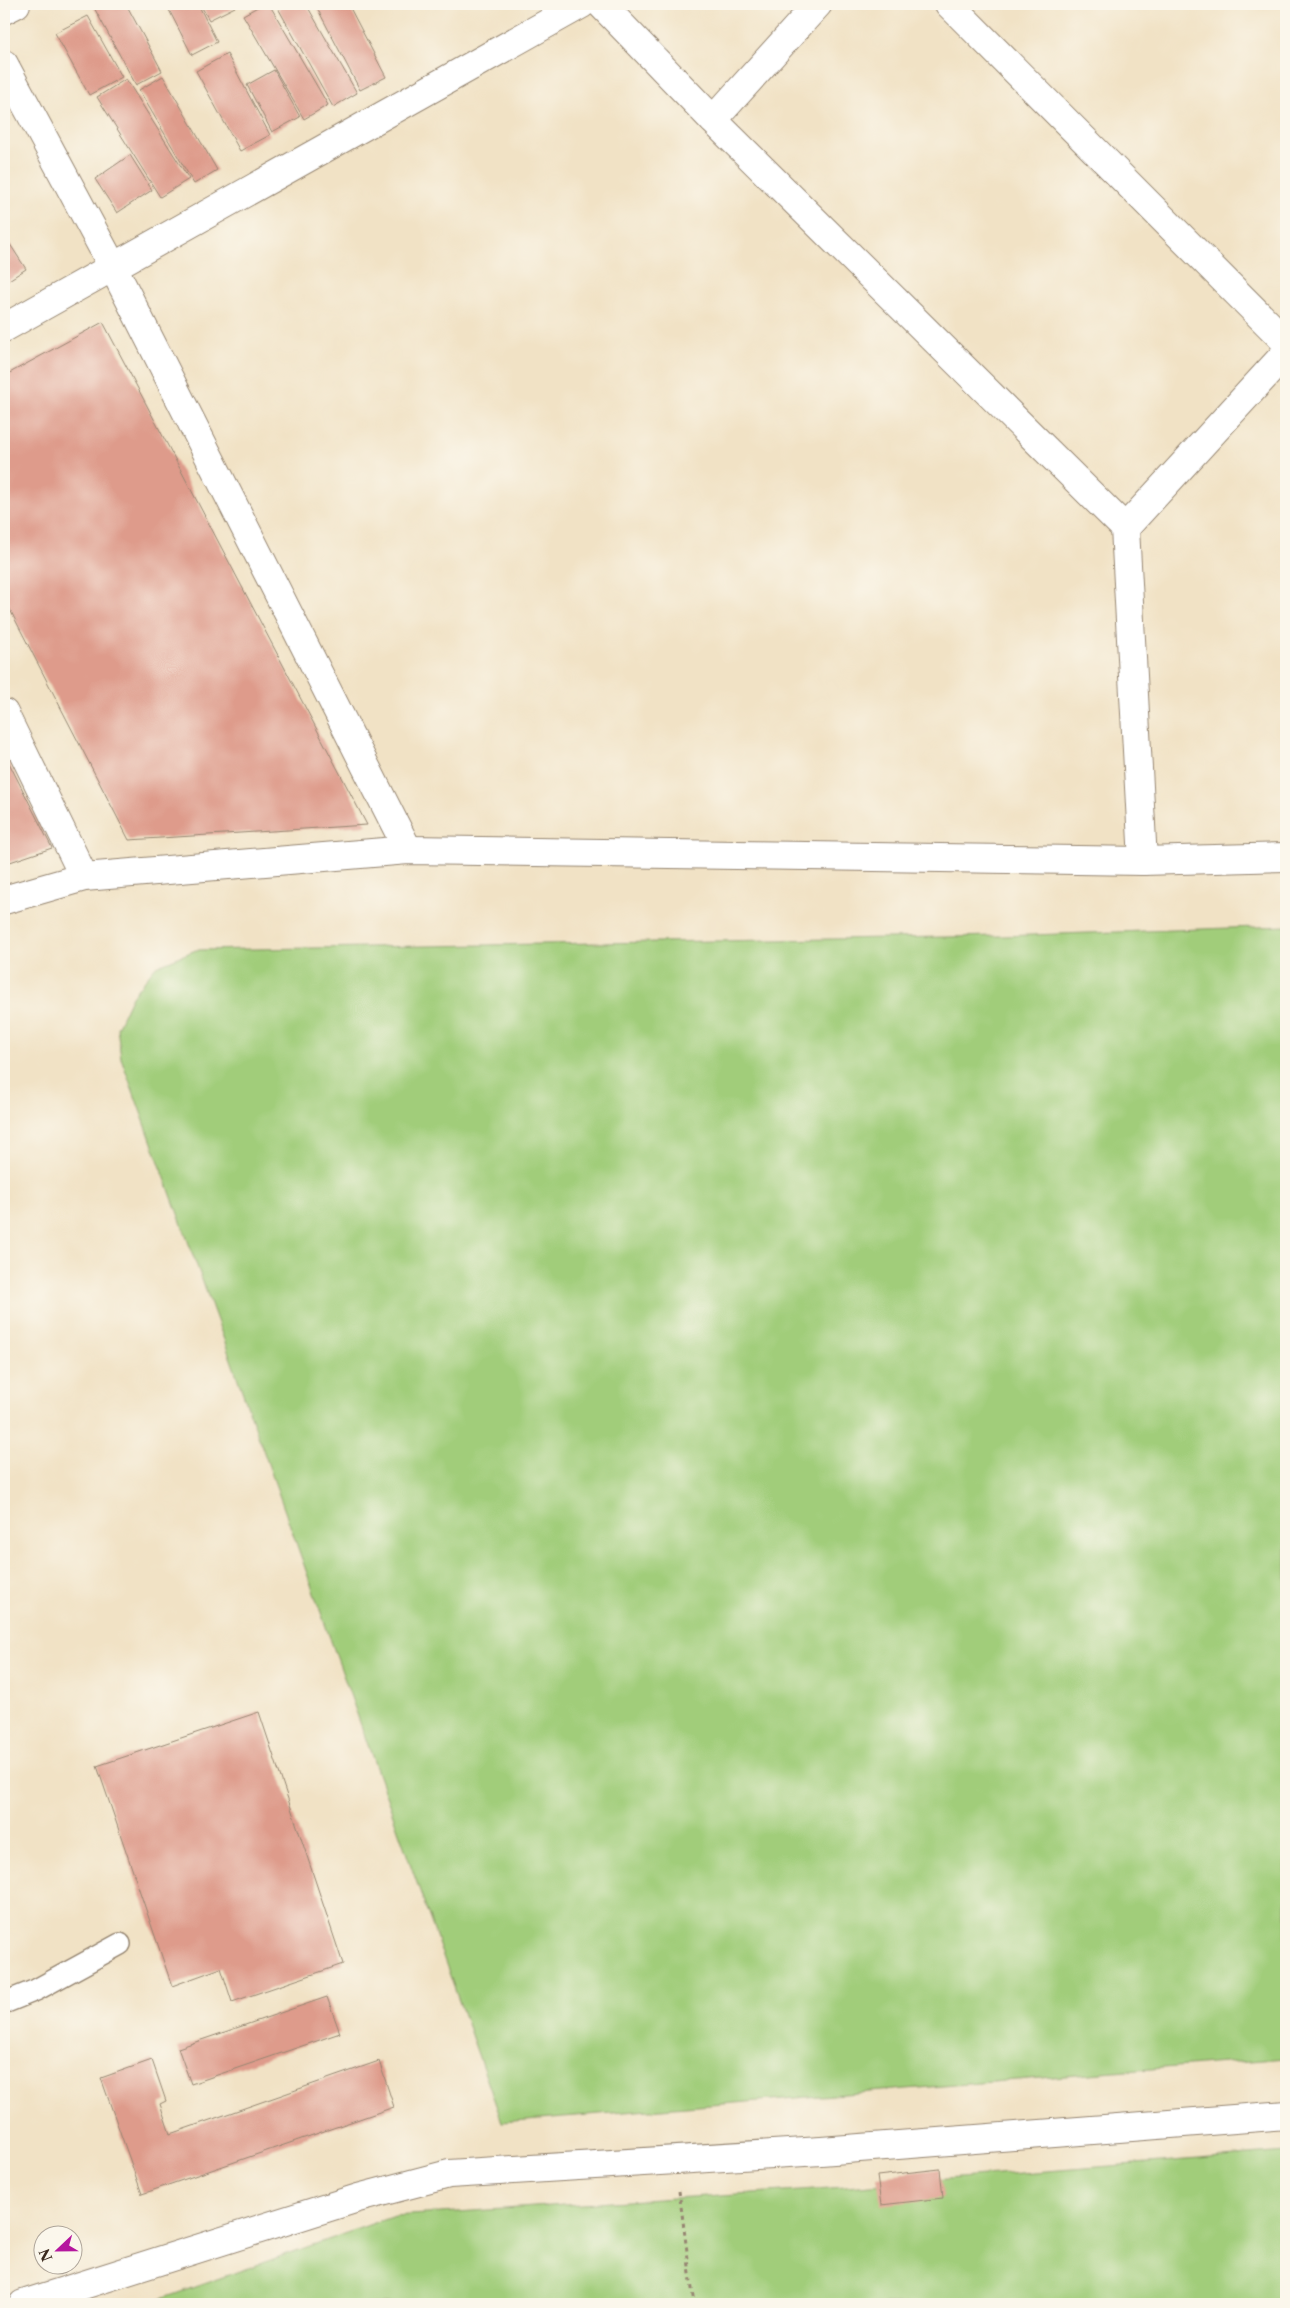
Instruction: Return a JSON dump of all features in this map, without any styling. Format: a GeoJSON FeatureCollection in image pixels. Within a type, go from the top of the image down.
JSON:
{"type":"FeatureCollection","features":[{"type":"Feature","properties":{"kind":"street"},"geometry":{"type":"LineString","coordinates":[[4,10],[16,4]]}},
{"type":"Feature","properties":{"kind":"street"},"geometry":{"type":"LineString","coordinates":[[4,328],[582,4]]}},
{"type":"Feature","properties":{"kind":"street"},"geometry":{"type":"LineString","coordinates":[[601,4],[713,120],[1125,528],[1143,861]]}},
{"type":"Feature","properties":{"kind":"street"},"geometry":{"type":"LineString","coordinates":[[713,120],[818,4]]}},
{"type":"Feature","properties":{"kind":"street"},"geometry":{"type":"LineString","coordinates":[[949,4],[1286,342]]}},
{"type":"Feature","properties":{"kind":"street"},"geometry":{"type":"LineString","coordinates":[[4,64],[112,267],[408,850]]}},
{"type":"Feature","properties":{"kind":"street"},"geometry":{"type":"LineString","coordinates":[[1125,528],[1286,352]]}},
{"type":"Feature","properties":{"kind":"street"},"geometry":{"type":"LineString","coordinates":[[4,714],[84,877]]}},
{"type":"Feature","properties":{"kind":"street"},"geometry":{"type":"LineString","coordinates":[[4,900],[84,877],[408,850],[1143,861],[1286,857]]}},
{"type":"Feature","properties":{"kind":"street"},"geometry":{"type":"LineString","coordinates":[[23,2304],[358,2198],[449,2174],[821,2151],[1286,2115]]}},
{"type":"Feature","properties":{"kind":"lane"},"geometry":{"type":"LineString","coordinates":[[4,2003],[36,1990],[120,1944]]}},
{"type":"Feature","properties":{"kind":"path"},"geometry":{"type":"LineString","coordinates":[[680,2196],[694,2304]]}},
{"type":"Feature","properties":{"kind":"green space"},"geometry":{"type":"Polygon","coordinates":[[[1286,926],[1286,2058],[502,2122],[223,1337],[121,1058],[117,1028],[132,996],[156,966],[196,950],[1003,936],[1286,926]]]}},
{"type":"Feature","properties":{"kind":"green space"},"geometry":{"type":"Polygon","coordinates":[[[1286,2152],[1286,2304],[147,2304],[394,2216],[846,2187],[1286,2152]]]}},
{"type":"Feature","properties":{"kind":"building"},"geometry":{"type":"Polygon","coordinates":[[[92,4],[126,4],[162,71],[136,85],[92,4]]]}},
{"type":"Feature","properties":{"kind":"building"},"geometry":{"type":"Polygon","coordinates":[[[166,4],[198,4],[217,42],[192,55],[166,4]]]}},
{"type":"Feature","properties":{"kind":"building"},"geometry":{"type":"Polygon","coordinates":[[[200,4],[234,4],[235,7],[209,20],[200,4]]]}},
{"type":"Feature","properties":{"kind":"building"},"geometry":{"type":"Polygon","coordinates":[[[263,4],[269,4],[328,105],[304,119],[243,15],[263,4]]]}},
{"type":"Feature","properties":{"kind":"building"},"geometry":{"type":"Polygon","coordinates":[[[287,4],[306,4],[357,93],[333,107],[278,8],[287,4]]]}},
{"type":"Feature","properties":{"kind":"building"},"geometry":{"type":"Polygon","coordinates":[[[315,4],[348,4],[386,77],[360,90],[315,4]]]}},
{"type":"Feature","properties":{"kind":"building"},"geometry":{"type":"Polygon","coordinates":[[[88,16],[122,77],[89,95],[55,33],[88,16]]]}},
{"type":"Feature","properties":{"kind":"building"},"geometry":{"type":"Polygon","coordinates":[[[227,54],[270,135],[240,151],[196,71],[227,54]]]}},
{"type":"Feature","properties":{"kind":"building"},"geometry":{"type":"Polygon","coordinates":[[[274,70],[300,117],[272,132],[247,85],[274,70]]]}},
{"type":"Feature","properties":{"kind":"building"},"geometry":{"type":"Polygon","coordinates":[[[163,76],[217,170],[194,184],[139,90],[163,76]]]}},
{"type":"Feature","properties":{"kind":"building"},"geometry":{"type":"Polygon","coordinates":[[[126,79],[189,179],[160,197],[97,97],[126,79]]]}},
{"type":"Feature","properties":{"kind":"building"},"geometry":{"type":"Polygon","coordinates":[[[130,155],[152,190],[117,213],[95,179],[130,155]]]}},
{"type":"Feature","properties":{"kind":"building"},"geometry":{"type":"Polygon","coordinates":[[[4,235],[26,269],[4,283],[4,235]]]}},
{"type":"Feature","properties":{"kind":"building"},"geometry":{"type":"Polygon","coordinates":[[[103,322],[367,825],[129,840],[4,598],[4,376],[103,322]]]}},
{"type":"Feature","properties":{"kind":"building"},"geometry":{"type":"Polygon","coordinates":[[[4,753],[52,848],[4,864],[4,753]]]}},
{"type":"Feature","properties":{"kind":"building"},"geometry":{"type":"Polygon","coordinates":[[[259,1712],[343,1964],[232,2002],[221,1968],[172,1986],[97,1766],[259,1712]]]}},
{"type":"Feature","properties":{"kind":"building"},"geometry":{"type":"Polygon","coordinates":[[[327,1997],[340,2033],[191,2084],[178,2048],[327,1997]]]}},
{"type":"Feature","properties":{"kind":"building"},"geometry":{"type":"Polygon","coordinates":[[[152,2060],[166,2101],[160,2104],[170,2134],[379,2061],[394,2107],[142,2194],[101,2078],[152,2060]]]}},
{"type":"Feature","properties":{"kind":"building"},"geometry":{"type":"Polygon","coordinates":[[[940,2169],[943,2198],[881,2205],[877,2176],[940,2169]]]}}]}
